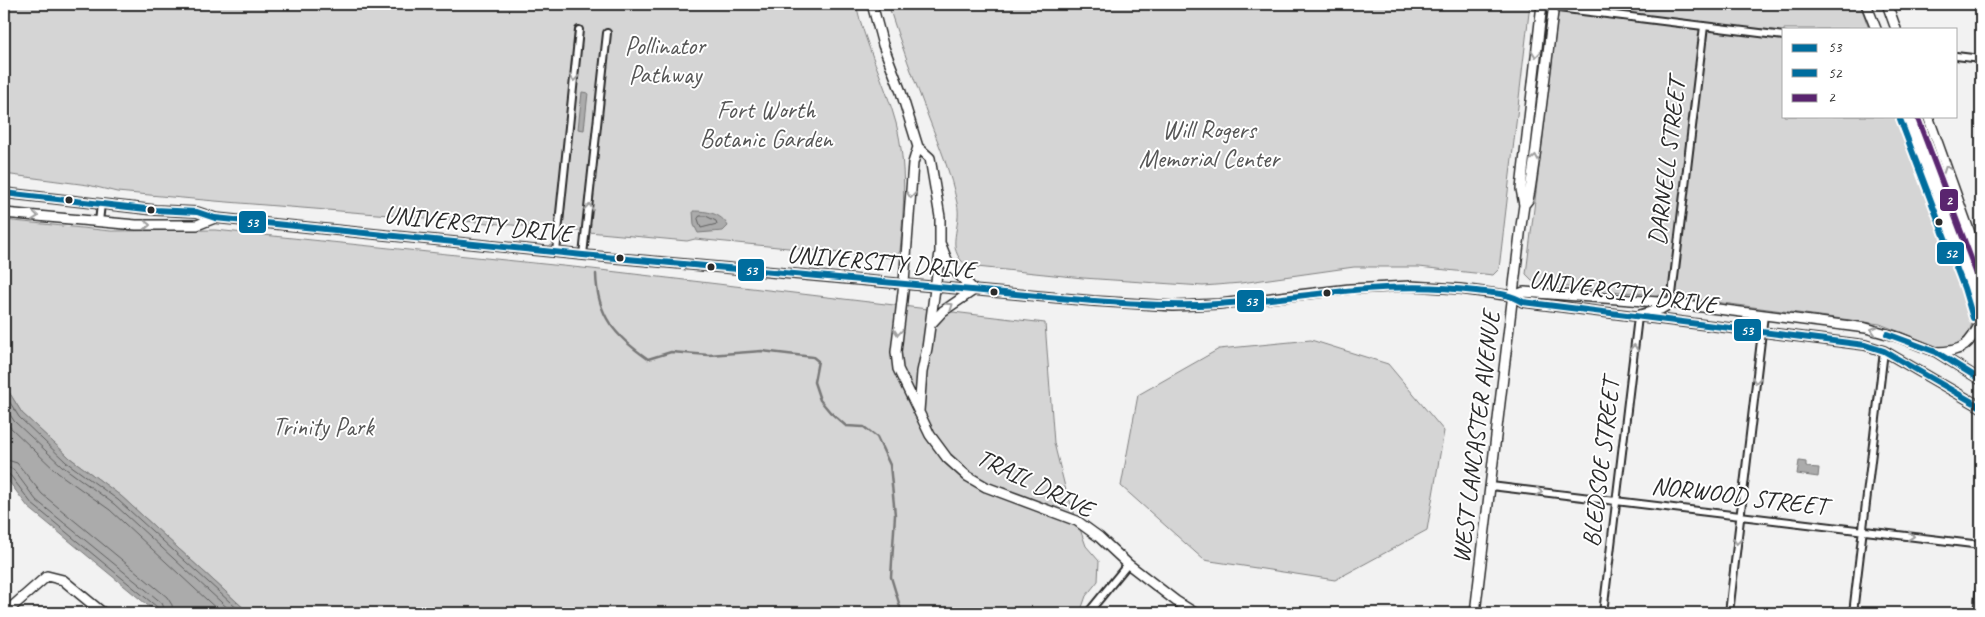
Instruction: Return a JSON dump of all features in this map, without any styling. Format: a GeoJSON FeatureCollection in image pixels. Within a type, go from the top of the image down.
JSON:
{"type":"FeatureCollection","features":[{"type":"Feature","properties":{"kind":"main road"},"geometry":{"type":"LineString","coordinates":[[872,4],[883,45],[901,92],[918,147],[930,158],[940,217],[940,243],[920,392],[919,414]]}},
{"type":"Feature","properties":{"kind":"main road"},"geometry":{"type":"LineString","coordinates":[[1866,4],[1876,28]]}},
{"type":"Feature","properties":{"kind":"main road"},"geometry":{"type":"LineString","coordinates":[[1886,4],[1896,28]]}},
{"type":"Feature","properties":{"kind":"main road","name":"WEST LANCASTER AVENUE"},"geometry":{"type":"LineString","coordinates":[[1475,613],[1524,205],[1521,189],[1542,5]]}},
{"type":"Feature","properties":{"kind":"main road","name":"WEST LANCASTER AVENUE"},"geometry":{"type":"LineString","coordinates":[[1524,205],[1528,200],[1535,157],[1554,6]]}},
{"type":"Feature","properties":{"kind":"main road"},"geometry":{"type":"LineString","coordinates":[[1909,118],[1972,285],[1981,316]]}},
{"type":"Feature","properties":{"kind":"main road"},"geometry":{"type":"LineString","coordinates":[[1929,118],[1981,264]]}},
{"type":"Feature","properties":{"kind":"main road","name":"TRAIL DRIVE"},"geometry":{"type":"LineString","coordinates":[[918,147],[913,163],[904,283],[896,352],[898,368],[930,435],[947,458],[967,476],[986,487],[1077,521],[1128,564],[1176,601],[1195,613]]}},
{"type":"Feature","properties":{"kind":"main road","name":"UNIVERSITY DRIVE"},"geometry":{"type":"LineString","coordinates":[[4,194],[155,210],[197,212],[215,218],[583,255],[1173,306],[1219,304],[1350,289],[1400,287],[1460,289],[1512,296],[1523,302],[1865,345],[1884,351],[1981,407]]}},
{"type":"Feature","properties":{"kind":"main road","name":"UNIVERSITY DRIVE"},"geometry":{"type":"LineString","coordinates":[[4,213],[136,225],[197,225],[215,218]]}},
{"type":"Feature","properties":{"kind":"main road"},"geometry":{"type":"LineString","coordinates":[[1948,223],[1964,217]]}},
{"type":"Feature","properties":{"kind":"main road"},"geometry":{"type":"LineString","coordinates":[[930,325],[942,311],[974,290],[949,265],[940,243]]}},
{"type":"Feature","properties":{"kind":"main road","name":"UNIVERSITY DRIVE"},"geometry":{"type":"LineString","coordinates":[[1512,296],[1524,292],[1671,303],[1866,328],[1898,337],[1936,352],[1981,380]]}},
{"type":"Feature","properties":{"kind":"main road"},"geometry":{"type":"LineString","coordinates":[[1638,317],[1661,309],[1671,303]]}},
{"type":"Feature","properties":{"kind":"main road"},"geometry":{"type":"LineString","coordinates":[[1936,352],[1952,352],[1962,348],[1971,340],[1981,321]]}},
{"type":"Feature","properties":{"kind":"main road"},"geometry":{"type":"LineString","coordinates":[[5,613],[47,576],[64,580],[103,613]]}},
{"type":"Feature","properties":{"kind":"main road"},"geometry":{"type":"LineString","coordinates":[[1978,613],[1981,586]]}},
{"type":"Feature","properties":{"kind":"street"},"geometry":{"type":"LineString","coordinates":[[1542,5],[1782,36]]}},
{"type":"Feature","properties":{"kind":"street","name":"DARNELL STREET"},"geometry":{"type":"LineString","coordinates":[[1671,303],[1704,26]]}},
{"type":"Feature","properties":{"kind":"street"},"geometry":{"type":"LineString","coordinates":[[556,252],[579,30]]}},
{"type":"Feature","properties":{"kind":"street"},"geometry":{"type":"LineString","coordinates":[[583,255],[607,33]]}},
{"type":"Feature","properties":{"kind":"street"},"geometry":{"type":"LineString","coordinates":[[1958,56],[1981,59]]}},
{"type":"Feature","properties":{"kind":"street"},"geometry":{"type":"LineString","coordinates":[[99,222],[102,204]]}},
{"type":"Feature","properties":{"kind":"street"},"geometry":{"type":"LineString","coordinates":[[1729,613],[1764,315]]}},
{"type":"Feature","properties":{"kind":"street","name":"BLEDSOE STREET"},"geometry":{"type":"LineString","coordinates":[[1603,613],[1638,317]]}},
{"type":"Feature","properties":{"kind":"street"},"geometry":{"type":"LineString","coordinates":[[1853,613],[1884,351]]}},
{"type":"Feature","properties":{"kind":"street","name":"NORWOOD STREET"},"geometry":{"type":"LineString","coordinates":[[1491,486],[1981,545]]}},
{"type":"Feature","properties":{"kind":"street"},"geometry":{"type":"LineString","coordinates":[[1088,613],[1128,564]]}},
{"type":"Feature","properties":{"kind":"green space","name":"Fort Worth Botanic Garden"},"geometry":{"type":"Polygon","coordinates":[[[4,4],[856,4],[864,34],[896,123],[902,155],[904,187],[900,251],[896,257],[892,258],[695,239],[687,241],[215,201],[117,192],[88,185],[4,174],[4,4]]]}},
{"type":"Feature","properties":{"kind":"green space","name":"Will Rogers Memorial Center"},"geometry":{"type":"Polygon","coordinates":[[[888,4],[1530,4],[1499,269],[1493,275],[1419,267],[1354,267],[1241,283],[1203,286],[1083,278],[967,266],[956,252],[955,236],[958,212],[952,182],[888,4]]]}},
{"type":"Feature","properties":{"kind":"green space"},"geometry":{"type":"Polygon","coordinates":[[[1559,4],[1860,4],[1869,28],[1782,28],[1782,118],[1903,118],[1953,256],[1972,323],[1968,337],[1963,344],[1943,349],[1880,324],[1678,297],[1536,284],[1526,274],[1559,4]]]}},
{"type":"Feature","properties":{"kind":"green space","name":"Trinity Park"},"geometry":{"type":"Polygon","coordinates":[[[4,220],[111,231],[215,230],[592,269],[1045,323],[1054,443],[1065,487],[1086,546],[1099,561],[1098,581],[1086,596],[1080,613],[249,613],[121,496],[70,458],[22,413],[4,384],[4,220]]]}},
{"type":"Feature","properties":{"kind":"green space"},"geometry":{"type":"Polygon","coordinates":[[[1311,340],[1388,364],[1444,431],[1427,530],[1335,580],[1204,560],[1121,486],[1138,395],[1219,349],[1311,340]]]}},
{"type":"Feature","properties":{"kind":"water"},"geometry":{"type":"Polygon","coordinates":[[[582,92],[588,93],[584,130],[578,129],[582,92]]]}},
{"type":"Feature","properties":{"kind":"water"},"geometry":{"type":"Polygon","coordinates":[[[693,211],[718,216],[728,226],[723,231],[698,233],[694,225],[693,211]]]}},
{"type":"Feature","properties":{"kind":"water"},"geometry":{"type":"Polygon","coordinates":[[[4,384],[22,413],[70,458],[121,496],[249,613],[157,613],[28,507],[4,475],[4,384]]]}},
{"type":"Feature","properties":{"kind":"water"},"geometry":{"type":"Polygon","coordinates":[[[1799,461],[1806,462],[1806,467],[1819,468],[1818,477],[1797,474],[1799,461]]]}},
{"type":"Feature","properties":{"kind":"waterway"},"geometry":{"type":"LineString","coordinates":[[596,274],[600,302],[610,324],[626,342],[648,359],[671,352],[709,355],[762,351],[813,357],[818,361],[814,382],[820,400],[846,426],[864,427],[877,437],[890,465],[895,515],[891,577],[902,613]]}},
{"type":"Feature","properties":{"kind":"transit line","name":"2"},"geometry":{"type":"LineString","coordinates":[[1918,118],[1981,285]]}},
{"type":"Feature","properties":{"kind":"transit line","name":"52"},"geometry":{"type":"LineString","coordinates":[[1900,119],[1964,288],[1973,318]]}},
{"type":"Feature","properties":{"kind":"transit line","name":"53"},"geometry":{"type":"LineString","coordinates":[[4,193],[155,210],[197,212],[215,218],[583,255],[1109,302],[1155,305],[1202,305],[1378,288],[1410,287],[1488,292],[1506,295],[1523,302],[1865,345],[1884,351],[1981,407]]}},
{"type":"Feature","properties":{"kind":"transit line","name":"53"},"geometry":{"type":"LineString","coordinates":[[1887,334],[1936,352],[1981,380]]}},
{"type":"Feature","properties":{"kind":"park label","name":"Pollinator Pathway"},"geometry":{"type":"Point","coordinates":[665,60]}}]}
